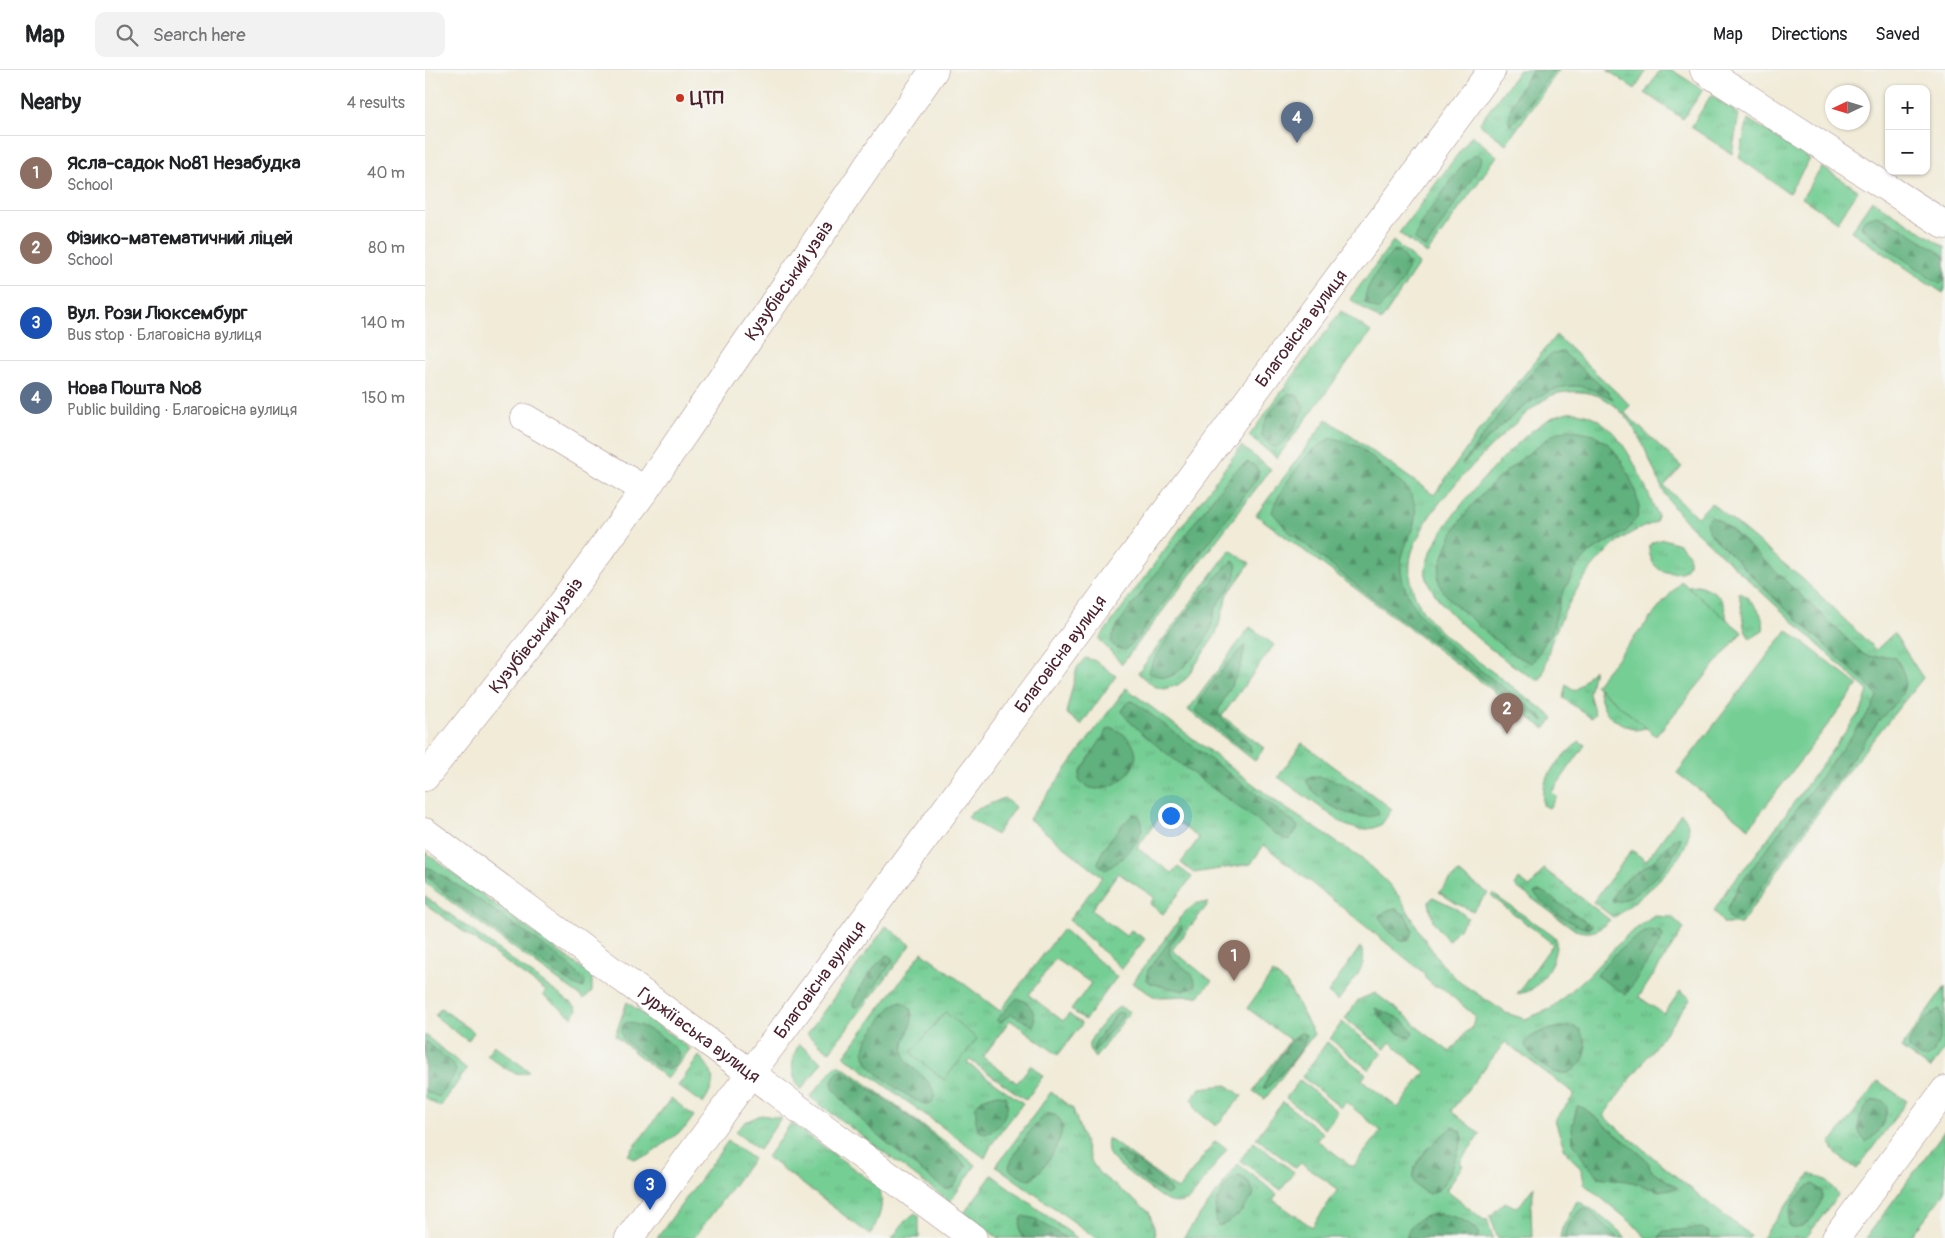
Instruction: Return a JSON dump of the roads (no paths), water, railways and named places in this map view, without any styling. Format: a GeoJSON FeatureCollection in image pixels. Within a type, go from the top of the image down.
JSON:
{"type":"FeatureCollection","features":[{"type":"Feature","properties":{"kind":"street","name":"Кузубівський узвіз"},"geometry":{"type":"LineString","coordinates":[[425,777],[551,616],[645,490],[934,70]]}},
{"type":"Feature","properties":{"kind":"street","name":"Благовісна вулиця"},"geometry":{"type":"LineString","coordinates":[[629,1238],[1492,70]]}},
{"type":"Feature","properties":{"kind":"street"},"geometry":{"type":"LineString","coordinates":[[1704,70],[1945,226]]}},
{"type":"Feature","properties":{"kind":"street"},"geometry":{"type":"LineString","coordinates":[[525,418],[645,490]]}},
{"type":"Feature","properties":{"kind":"street","name":"Гуржіївська вулиця"},"geometry":{"type":"LineString","coordinates":[[425,832],[973,1238]]}},
{"type":"Feature","properties":{"kind":"street"},"geometry":{"type":"LineString","coordinates":[[1837,1238],[1945,1090]]}},
{"type":"Feature","properties":{"kind":"place","name":"ЦТП"},"geometry":{"type":"Point","coordinates":[680,98]}},
{"type":"Feature","properties":{"kind":"place","name":"Нова Пошта №8"},"geometry":{"type":"Point","coordinates":[1297,143]}},
{"type":"Feature","properties":{"kind":"place","name":"Фізико-математичний ліцей"},"geometry":{"type":"Point","coordinates":[1507,734]}},
{"type":"Feature","properties":{"kind":"place","name":"Ясла-садок №81 Незабудка"},"geometry":{"type":"Point","coordinates":[1234,981]}},
{"type":"Feature","properties":{"kind":"place","name":"Вул. Рози Люксембург"},"geometry":{"type":"Point","coordinates":[650,1210]}}]}
